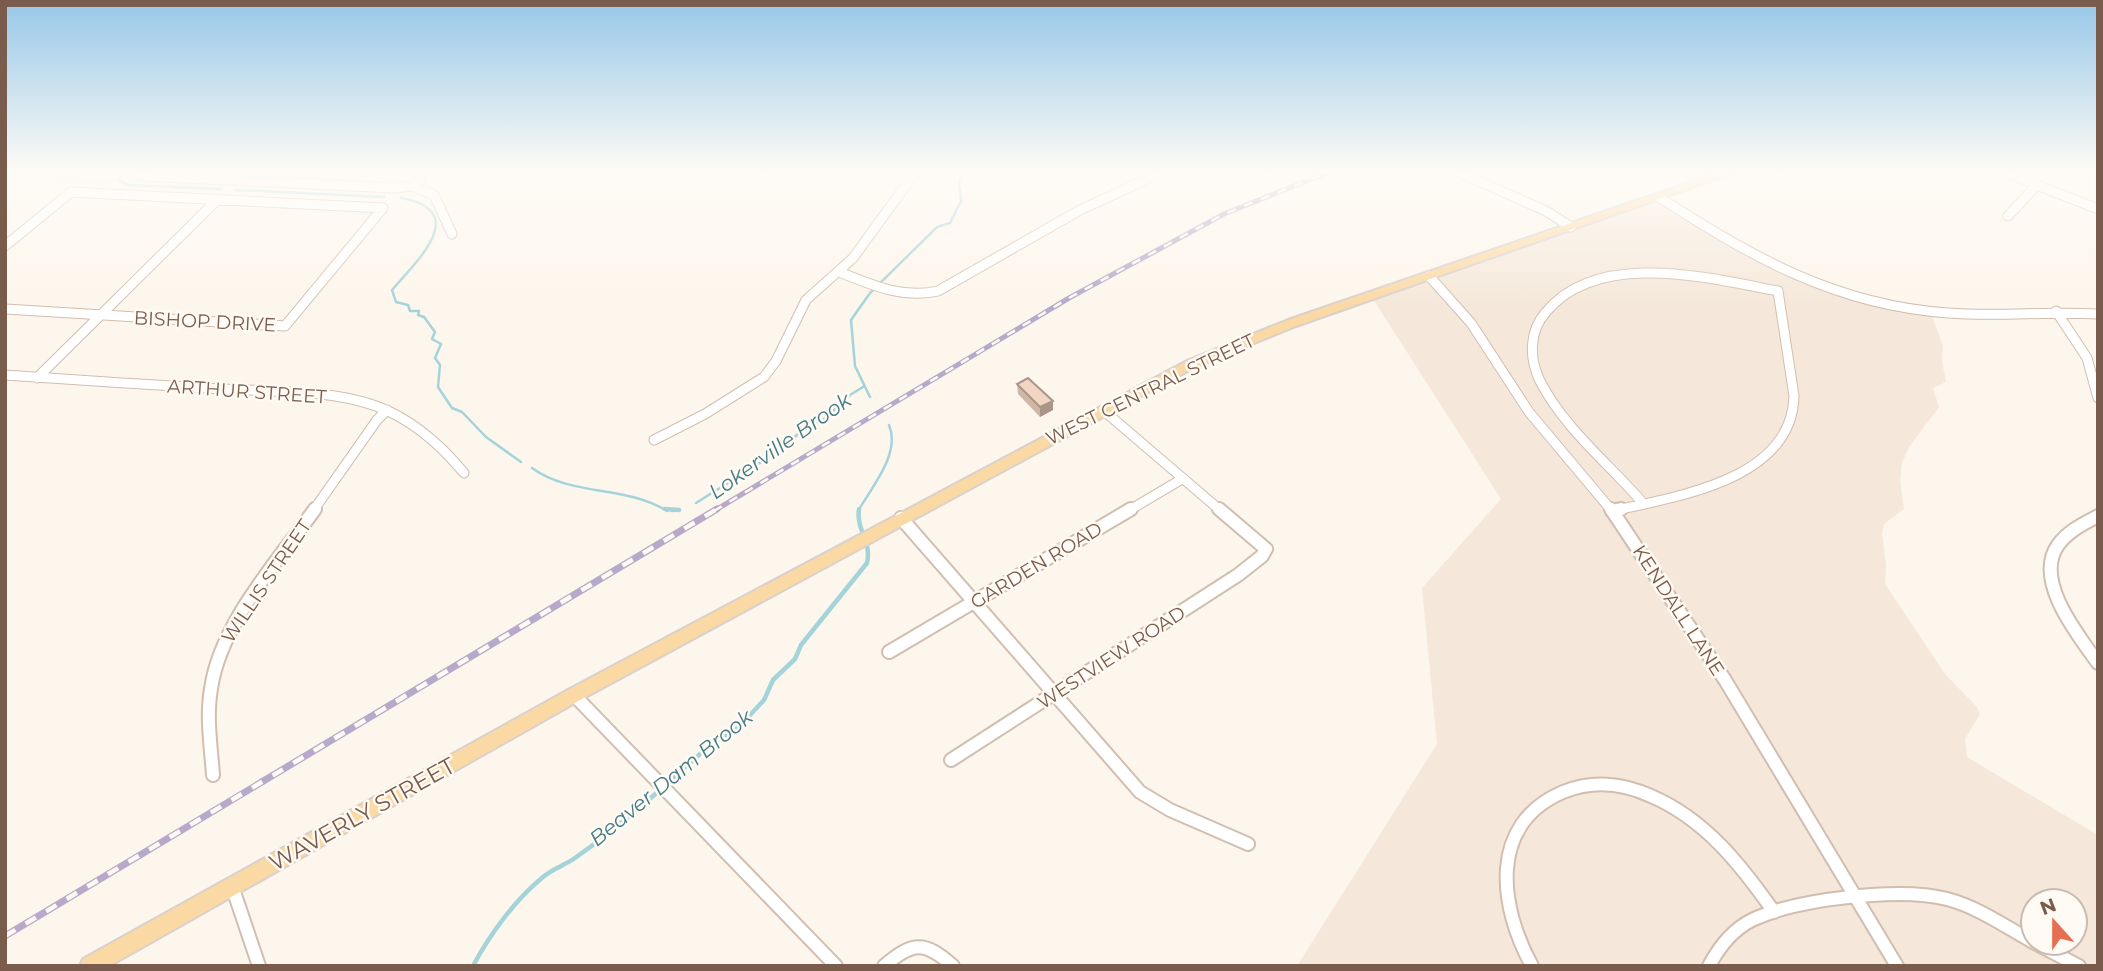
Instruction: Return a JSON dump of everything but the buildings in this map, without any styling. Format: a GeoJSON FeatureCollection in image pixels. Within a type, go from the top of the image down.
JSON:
{"type":"FeatureCollection","features":[{"type":"Feature","properties":{"kind":"main road","name":"WEST CENTRAL STREET"},"geometry":{"type":"LineString","coordinates":[[633,662],[1180,369],[1249,338],[1605,215]]}},
{"type":"Feature","properties":{"kind":"main road","name":"WAVERLY STREET"},"geometry":{"type":"LineString","coordinates":[[90,966],[633,662]]}},
{"type":"Feature","properties":{"kind":"street","name":"BISHOP DRIVE"},"geometry":{"type":"LineString","coordinates":[[7,244],[42,215]]}},
{"type":"Feature","properties":{"kind":"street","name":"BISHOP DRIVE"},"geometry":{"type":"LineString","coordinates":[[37,378],[202,215]]}},
{"type":"Feature","properties":{"kind":"street","name":"BISHOP DRIVE"},"geometry":{"type":"LineString","coordinates":[[5,309],[285,326],[377,215]]}},
{"type":"Feature","properties":{"kind":"street"},"geometry":{"type":"LineString","coordinates":[[443,215],[452,234]]}},
{"type":"Feature","properties":{"kind":"street"},"geometry":{"type":"LineString","coordinates":[[654,440],[705,414],[764,377],[776,361],[806,300],[853,258],[884,215]]}},
{"type":"Feature","properties":{"kind":"street"},"geometry":{"type":"LineString","coordinates":[[839,272],[887,290],[919,296],[946,288],[1071,215]]}},
{"type":"Feature","properties":{"kind":"street"},"geometry":{"type":"LineString","coordinates":[[1553,215],[1571,227]]}},
{"type":"Feature","properties":{"kind":"street"},"geometry":{"type":"LineString","coordinates":[[1688,215],[1756,259],[1793,277],[1836,293],[1885,305],[1930,311],[2098,314]]}},
{"type":"Feature","properties":{"kind":"street"},"geometry":{"type":"LineString","coordinates":[[1612,511],[1643,503],[1743,472],[1765,460],[1782,442],[1791,421],[1794,400],[1778,291],[1681,275],[1622,275],[1587,282],[1567,292],[1551,303],[1541,317],[1534,332],[1532,349],[1541,384],[1555,405],[1643,503]]}},
{"type":"Feature","properties":{"kind":"street","name":"KENDALL LANE"},"geometry":{"type":"LineString","coordinates":[[1429,276],[1465,312],[1518,398],[1612,511],[1687,618],[1785,775],[1897,966]]}},
{"type":"Feature","properties":{"kind":"street"},"geometry":{"type":"LineString","coordinates":[[2056,312],[2092,359],[2098,398]]}},
{"type":"Feature","properties":{"kind":"street","name":"ARTHUR STREET"},"geometry":{"type":"LineString","coordinates":[[5,376],[327,396],[362,401],[387,410],[423,433],[453,459],[464,473]]}},
{"type":"Feature","properties":{"kind":"street","name":"WILLIS STREET"},"geometry":{"type":"LineString","coordinates":[[214,775],[209,693],[222,646],[248,604],[377,419],[387,410]]}},
{"type":"Feature","properties":{"kind":"street"},"geometry":{"type":"LineString","coordinates":[[1103,410],[1182,478]]}},
{"type":"Feature","properties":{"kind":"street","name":"WESTVIEW ROAD"},"geometry":{"type":"LineString","coordinates":[[951,760],[1238,575],[1262,556],[1266,549],[1182,478]]}},
{"type":"Feature","properties":{"kind":"street","name":"GARDEN ROAD"},"geometry":{"type":"LineString","coordinates":[[889,652],[1182,478]]}},
{"type":"Feature","properties":{"kind":"street"},"geometry":{"type":"LineString","coordinates":[[2098,516],[2079,524],[2062,538],[2050,559],[2051,580],[2062,608],[2098,663]]}},
{"type":"Feature","properties":{"kind":"street"},"geometry":{"type":"LineString","coordinates":[[901,518],[1140,792],[1170,810],[1248,844]]}},
{"type":"Feature","properties":{"kind":"street"},"geometry":{"type":"LineString","coordinates":[[574,695],[836,966]]}},
{"type":"Feature","properties":{"kind":"street"},"geometry":{"type":"LineString","coordinates":[[1532,966],[1518,943],[1507,906],[1504,888],[1509,850],[1516,834],[1535,808],[1559,792],[1575,788],[1606,784],[1626,787],[1665,803],[1685,815],[1737,862],[1774,912]]}},
{"type":"Feature","properties":{"kind":"street"},"geometry":{"type":"LineString","coordinates":[[232,886],[259,966]]}},
{"type":"Feature","properties":{"kind":"street"},"geometry":{"type":"LineString","coordinates":[[1709,966],[1715,952],[1738,929],[1774,912],[1856,898],[1904,894],[1947,900],[1969,908],[2019,934]]}},
{"type":"Feature","properties":{"kind":"street"},"geometry":{"type":"LineString","coordinates":[[884,966],[900,951],[914,945],[927,945],[953,966]]}},
{"type":"Feature","properties":{"kind":"street"},"geometry":{"type":"LineString","coordinates":[[2062,957],[2078,966]]}},
{"type":"Feature","properties":{"kind":"shaded area"},"geometry":{"type":"Polygon","coordinates":[[[1606,215],[1690,215],[1793,277],[1930,311],[1943,346],[1942,361],[1946,382],[1933,388],[1939,407],[1909,447],[1902,463],[1900,481],[1904,509],[1884,524],[1882,533],[1885,584],[1945,674],[1977,707],[1980,714],[1965,739],[1967,757],[2098,835],[2098,966],[1297,966],[1437,744],[1422,588],[1501,499],[1371,296],[1606,215]]]}},
{"type":"Feature","properties":{"kind":"waterway","name":"Lokerville Brook"},"geometry":{"type":"LineString","coordinates":[[433,215],[436,225],[432,238],[414,266],[392,290],[396,302],[408,305],[410,311],[419,311],[418,315],[424,317],[435,332],[432,339],[441,344],[435,358],[440,365],[438,387],[452,408],[462,412],[486,437],[521,462]]}},
{"type":"Feature","properties":{"kind":"waterway","name":"Beaver Dam Brook"},"geometry":{"type":"LineString","coordinates":[[870,397],[855,366],[851,320],[870,293],[937,227],[950,223],[954,215]]}},
{"type":"Feature","properties":{"kind":"waterway","name":"Lokerville Brook"},"geometry":{"type":"LineString","coordinates":[[696,503],[782,449],[800,432],[823,420],[850,395],[863,387]]}},
{"type":"Feature","properties":{"kind":"waterway","name":"Beaver Dam Brook"},"geometry":{"type":"LineString","coordinates":[[859,509],[888,458],[892,436],[889,425]]}},
{"type":"Feature","properties":{"kind":"waterway","name":"Lokerville Brook"},"geometry":{"type":"LineString","coordinates":[[532,468],[564,483],[634,497],[667,511]]}},
{"type":"Feature","properties":{"kind":"waterway","name":"Lokerville Brook"},"geometry":{"type":"LineString","coordinates":[[665,509],[679,510],[672,511]]}},
{"type":"Feature","properties":{"kind":"waterway","name":"Beaver Dam Brook"},"geometry":{"type":"LineString","coordinates":[[665,785],[708,747],[738,728],[764,700],[773,680],[795,659],[801,645],[867,563],[867,548],[859,509]]}},
{"type":"Feature","properties":{"kind":"waterway","name":"Beaver Dam Brook"},"geometry":{"type":"LineString","coordinates":[[473,966],[504,918],[533,886],[597,842],[660,790]]}},
{"type":"Feature","properties":{"kind":"railway"},"geometry":{"type":"LineString","coordinates":[[714,511],[1069,298],[1222,215]]}},
{"type":"Feature","properties":{"kind":"railway"},"geometry":{"type":"LineString","coordinates":[[5,936],[717,509]]}}]}
